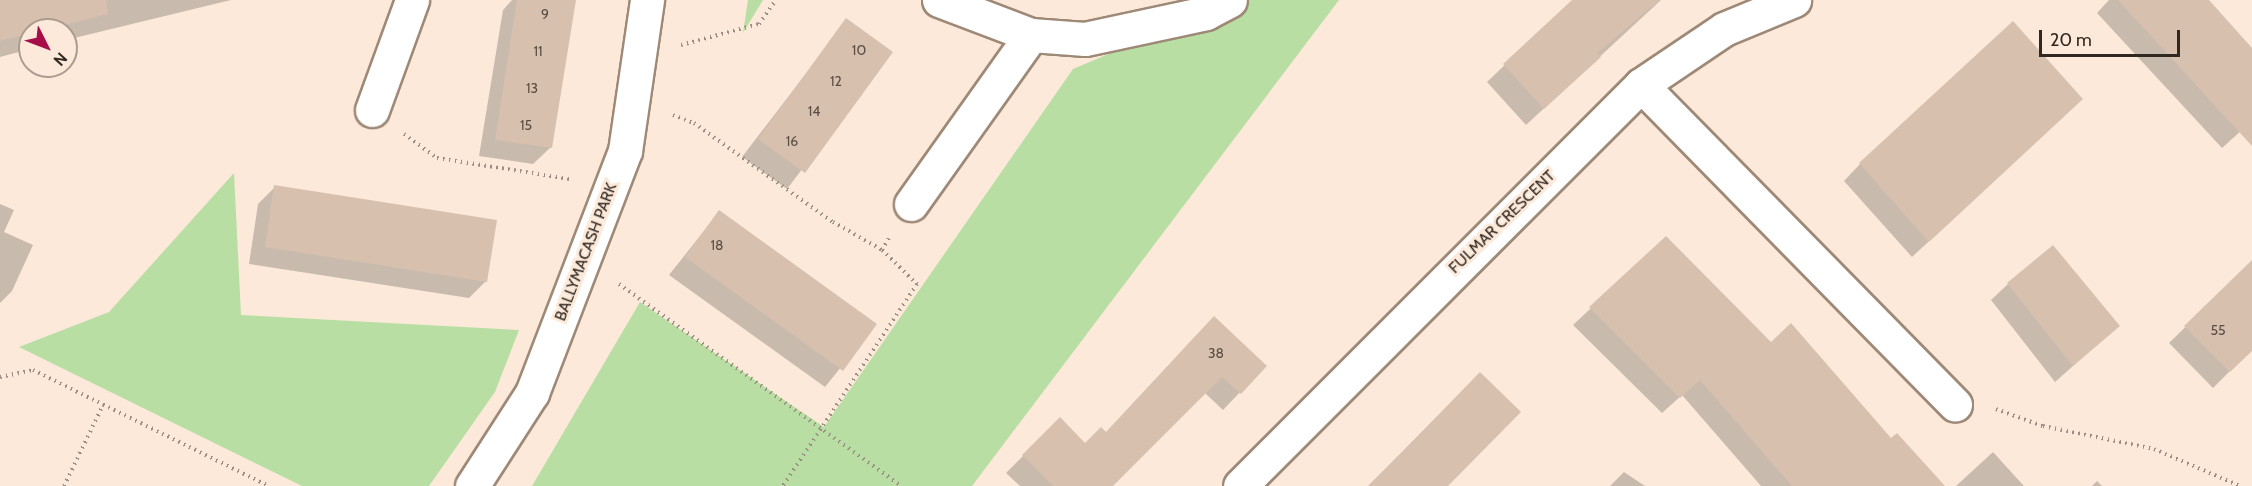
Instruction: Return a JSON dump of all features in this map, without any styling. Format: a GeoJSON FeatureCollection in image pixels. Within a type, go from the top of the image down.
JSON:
{"type":"FeatureCollection","features":[{"type":"Feature","properties":{"kind":"street"},"geometry":{"type":"LineString","coordinates":[[372,110],[412,0]]}},
{"type":"Feature","properties":{"kind":"street","name":"BALLYMACASH PARK"},"geometry":{"type":"LineString","coordinates":[[472,486],[532,393],[625,151],[648,0]]}},
{"type":"Feature","properties":{"kind":"street"},"geometry":{"type":"LineString","coordinates":[[939,0],[1030,35],[1085,39],[1206,13],[1230,0]]}},
{"type":"Feature","properties":{"kind":"street","name":"FULMAR CRESCENT"},"geometry":{"type":"LineString","coordinates":[[1240,486],[1641,86],[1724,29],[1794,0]]}},
{"type":"Feature","properties":{"kind":"street"},"geometry":{"type":"LineString","coordinates":[[910,204],[1030,35]]}},
{"type":"Feature","properties":{"kind":"street"},"geometry":{"type":"LineString","coordinates":[[1641,86],[1955,404]]}},
{"type":"Feature","properties":{"kind":"path"},"geometry":{"type":"LineString","coordinates":[[639,55],[759,24],[776,0]]}},
{"type":"Feature","properties":{"kind":"path"},"geometry":{"type":"LineString","coordinates":[[633,100],[694,123],[833,222],[882,250],[917,284],[783,486]]}},
{"type":"Feature","properties":{"kind":"path"},"geometry":{"type":"LineString","coordinates":[[372,110],[437,158],[612,185]]}},
{"type":"Feature","properties":{"kind":"path"},"geometry":{"type":"LineString","coordinates":[[583,260],[822,427],[901,486]]}},
{"type":"Feature","properties":{"kind":"path"},"geometry":{"type":"LineString","coordinates":[[0,377],[33,370],[269,486]]}},
{"type":"Feature","properties":{"kind":"path"},"geometry":{"type":"LineString","coordinates":[[1955,404],[1979,403],[2043,426],[2154,449],[2240,486]]}},
{"type":"Feature","properties":{"kind":"path"},"geometry":{"type":"LineString","coordinates":[[64,486],[103,405]]}},
{"type":"Feature","properties":{"kind":"green space"},"geometry":{"type":"Polygon","coordinates":[[[748,0],[763,0],[743,33],[748,0]]]}},
{"type":"Feature","properties":{"kind":"green space"},"geometry":{"type":"Polygon","coordinates":[[[1236,0],[1339,0],[972,486],[532,486],[640,302],[824,427],[1073,69],[1236,0]]]}},
{"type":"Feature","properties":{"kind":"green space"},"geometry":{"type":"Polygon","coordinates":[[[234,173],[241,315],[519,330],[495,392],[429,486],[302,486],[19,347],[109,312],[234,173]]]}},
{"type":"Feature","properties":{"kind":"building"},"geometry":{"type":"Polygon","coordinates":[[[0,0],[106,0],[108,14],[78,22],[78,18],[18,18],[18,36],[0,41],[0,0]]]}},
{"type":"Feature","properties":{"kind":"building"},"geometry":{"type":"Polygon","coordinates":[[[517,0],[576,0],[552,148],[495,140],[517,0]]]}},
{"type":"Feature","properties":{"kind":"building"},"geometry":{"type":"Polygon","coordinates":[[[1572,0],[1660,0],[1597,53],[1601,57],[1544,109],[1503,64],[1572,0]]]}},
{"type":"Feature","properties":{"kind":"building"},"geometry":{"type":"Polygon","coordinates":[[[2118,0],[2209,0],[2252,48],[2252,146],[2118,0]]]}},
{"type":"Feature","properties":{"kind":"building"},"geometry":{"type":"Polygon","coordinates":[[[846,18],[893,52],[805,173],[758,139],[846,18]]]}},
{"type":"Feature","properties":{"kind":"building"},"geometry":{"type":"Polygon","coordinates":[[[2013,21],[2083,99],[1929,242],[1859,163],[2013,21]]]}},
{"type":"Feature","properties":{"kind":"building"},"geometry":{"type":"Polygon","coordinates":[[[274,185],[497,220],[487,282],[265,247],[274,185]]]}},
{"type":"Feature","properties":{"kind":"building"},"geometry":{"type":"Polygon","coordinates":[[[719,210],[877,324],[843,371],[685,257],[719,210]]]}},
{"type":"Feature","properties":{"kind":"building"},"geometry":{"type":"Polygon","coordinates":[[[1666,236],[1771,342],[1791,323],[1891,438],[1897,433],[1945,486],[1792,486],[1700,380],[1680,398],[1589,307],[1666,236]]]}},
{"type":"Feature","properties":{"kind":"building"},"geometry":{"type":"Polygon","coordinates":[[[2053,245],[2120,326],[2073,366],[2007,283],[2053,245]]]}},
{"type":"Feature","properties":{"kind":"building"},"geometry":{"type":"Polygon","coordinates":[[[2252,260],[2252,351],[2230,372],[2184,326],[2252,260]]]}},
{"type":"Feature","properties":{"kind":"building"},"geometry":{"type":"Polygon","coordinates":[[[1214,316],[1267,366],[1241,394],[1222,377],[1113,486],[1053,486],[1022,455],[1060,417],[1085,443],[1101,427],[1106,432],[1214,316]]]}},
{"type":"Feature","properties":{"kind":"building"},"geometry":{"type":"Polygon","coordinates":[[[1480,372],[1521,412],[1448,486],[1369,486],[1480,372]]]}}]}
